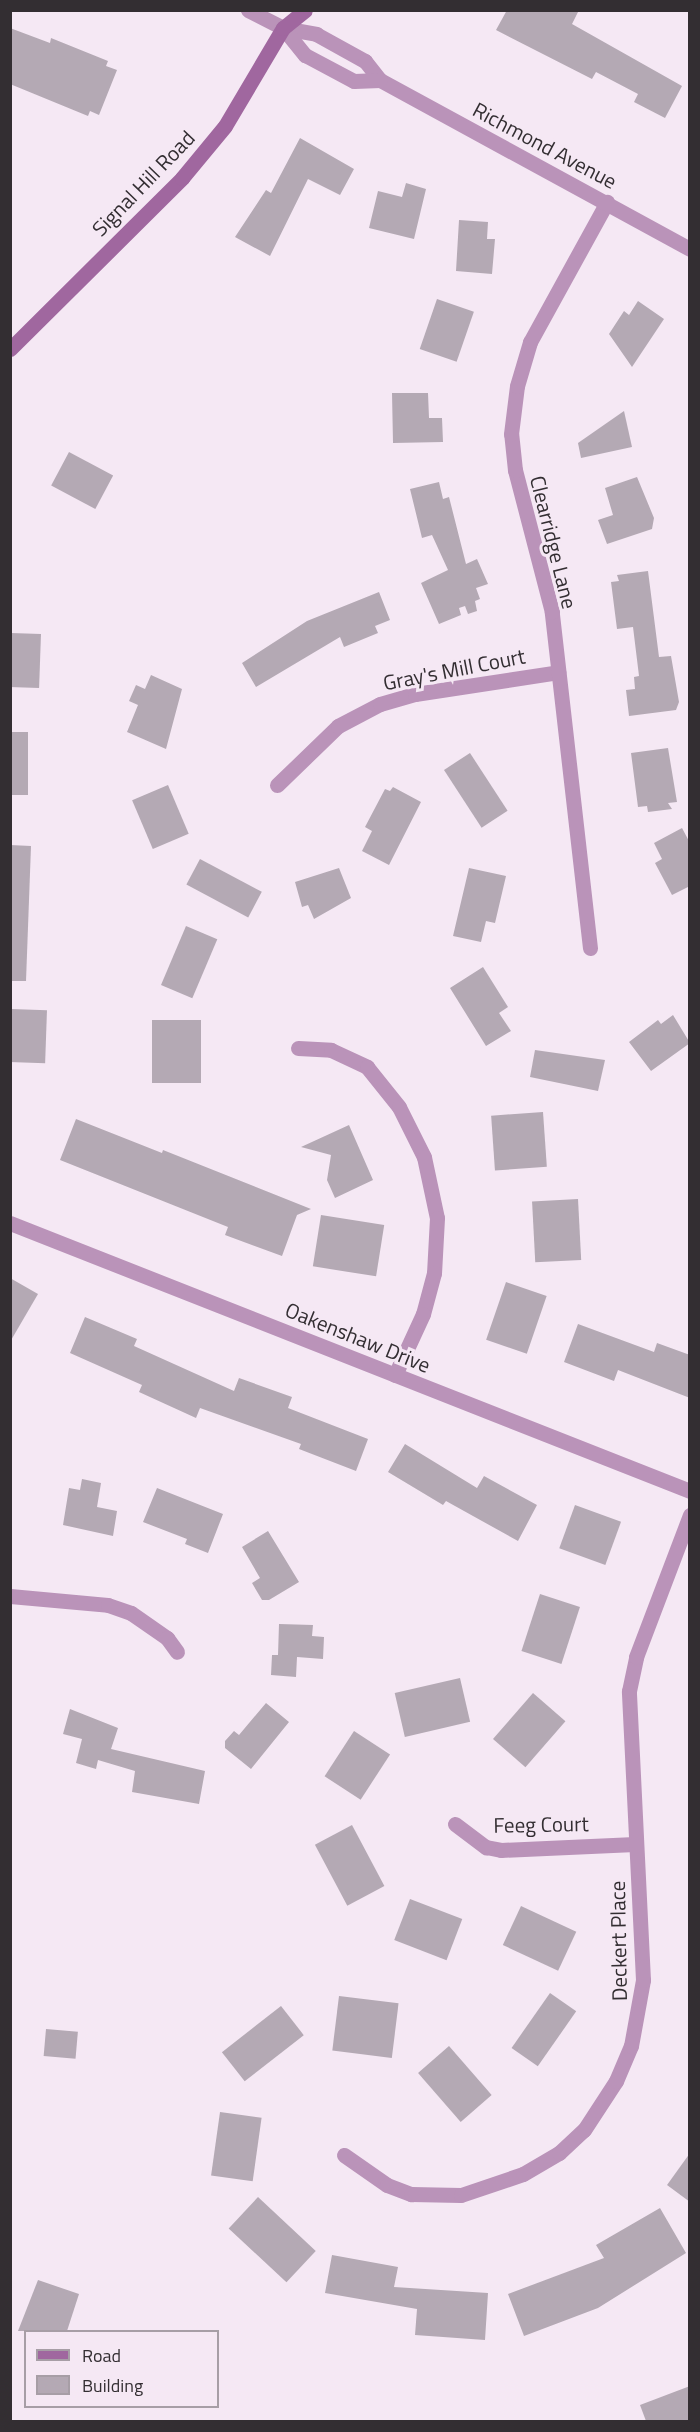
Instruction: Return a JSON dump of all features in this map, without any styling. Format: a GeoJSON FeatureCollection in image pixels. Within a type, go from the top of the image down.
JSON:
{"type":"FeatureCollection","features":[{"type":"Feature","properties":{"kind":"main road"},"geometry":{"type":"LineString","coordinates":[[282,10],[283,28]]}},
{"type":"Feature","properties":{"kind":"main road","name":"Signal Hill Road"},"geometry":{"type":"LineString","coordinates":[[10,349],[200,157],[236,109],[283,28],[304,10]]}},
{"type":"Feature","properties":{"kind":"street","name":"Richmond Avenue"},"geometry":{"type":"LineString","coordinates":[[248,10],[283,28],[316,34],[365,61],[380,80],[608,202],[690,249]]}},
{"type":"Feature","properties":{"kind":"street","name":"Richmond Avenue"},"geometry":{"type":"LineString","coordinates":[[283,28],[305,55],[354,81],[380,80]]}},
{"type":"Feature","properties":{"kind":"street","name":"Clearridge Lane"},"geometry":{"type":"LineString","coordinates":[[590,948],[545,577],[515,470],[512,412],[531,342],[608,202]]}},
{"type":"Feature","properties":{"kind":"street","name":"Gray's Mill Court"},"geometry":{"type":"LineString","coordinates":[[278,785],[338,726],[380,704],[415,694],[558,672]]}},
{"type":"Feature","properties":{"kind":"street"},"geometry":{"type":"LineString","coordinates":[[298,1048],[331,1050],[367,1068],[399,1107],[424,1157],[437,1218],[434,1274],[423,1314],[396,1375]]}},
{"type":"Feature","properties":{"kind":"street","name":"Oakenshaw Drive"},"geometry":{"type":"LineString","coordinates":[[10,1223],[690,1491]]}},
{"type":"Feature","properties":{"kind":"street","name":"Deckert Place"},"geometry":{"type":"LineString","coordinates":[[344,2155],[387,2185],[411,2194],[461,2195],[523,2174],[558,2153],[584,2130],[616,2081],[640,2010],[642,1911],[635,1844],[629,1691],[640,1646],[690,1515]]}},
{"type":"Feature","properties":{"kind":"street"},"geometry":{"type":"LineString","coordinates":[[10,1596],[108,1605],[131,1613],[167,1638],[177,1652]]}},
{"type":"Feature","properties":{"kind":"street","name":"Feeg Court"},"geometry":{"type":"LineString","coordinates":[[455,1824],[486,1847],[501,1850],[635,1844]]}},
{"type":"Feature","properties":{"kind":"building"},"geometry":{"type":"Polygon","coordinates":[[[507,10],[579,10],[572,24],[682,86],[665,118],[634,102],[638,94],[596,72],[592,79],[496,30],[507,10]]]}},
{"type":"Feature","properties":{"kind":"building"},"geometry":{"type":"Polygon","coordinates":[[[10,28],[50,43],[51,38],[108,61],[106,66],[117,70],[99,115],[90,111],[88,116],[10,84],[10,28]]]}},
{"type":"Feature","properties":{"kind":"building"},"geometry":{"type":"Polygon","coordinates":[[[300,138],[354,169],[340,195],[308,179],[270,256],[235,237],[266,190],[271,193],[300,138]]]}},
{"type":"Feature","properties":{"kind":"building"},"geometry":{"type":"Polygon","coordinates":[[[406,183],[426,189],[414,239],[369,228],[378,191],[402,197],[406,183]]]}},
{"type":"Feature","properties":{"kind":"building"},"geometry":{"type":"Polygon","coordinates":[[[459,220],[488,222],[487,239],[495,239],[492,274],[456,271],[459,220]]]}},
{"type":"Feature","properties":{"kind":"building"},"geometry":{"type":"Polygon","coordinates":[[[437,299],[474,312],[457,362],[420,349],[437,299]]]}},
{"type":"Feature","properties":{"kind":"building"},"geometry":{"type":"Polygon","coordinates":[[[638,301],[664,319],[632,367],[609,334],[624,311],[629,315],[638,301]]]}},
{"type":"Feature","properties":{"kind":"building"},"geometry":{"type":"Polygon","coordinates":[[[392,393],[428,393],[429,418],[442,418],[443,442],[393,443],[392,393]]]}},
{"type":"Feature","properties":{"kind":"building"},"geometry":{"type":"Polygon","coordinates":[[[624,411],[632,447],[581,458],[578,443],[624,411]]]}},
{"type":"Feature","properties":{"kind":"building"},"geometry":{"type":"Polygon","coordinates":[[[69,452],[113,475],[95,509],[51,486],[69,452]]]}},
{"type":"Feature","properties":{"kind":"building"},"geometry":{"type":"Polygon","coordinates":[[[637,477],[654,518],[652,529],[607,544],[598,520],[613,515],[605,488],[637,477]]]}},
{"type":"Feature","properties":{"kind":"building"},"geometry":{"type":"Polygon","coordinates":[[[439,482],[443,499],[449,497],[466,564],[477,559],[488,584],[476,588],[480,599],[475,601],[477,611],[468,614],[465,606],[459,608],[461,615],[439,624],[421,583],[448,570],[432,535],[422,538],[410,489],[439,482]]]}},
{"type":"Feature","properties":{"kind":"building"},"geometry":{"type":"Polygon","coordinates":[[[648,571],[659,657],[671,656],[679,702],[676,710],[629,716],[626,690],[635,689],[634,677],[639,676],[633,627],[617,629],[611,582],[619,581],[617,575],[648,571]]]}},
{"type":"Feature","properties":{"kind":"building"},"geometry":{"type":"Polygon","coordinates":[[[379,592],[390,620],[375,626],[378,633],[344,647],[340,637],[256,687],[242,663],[307,621],[379,592]]]}},
{"type":"Feature","properties":{"kind":"building"},"geometry":{"type":"Polygon","coordinates":[[[11,633],[41,634],[39,688],[10,687],[11,633]]]}},
{"type":"Feature","properties":{"kind":"building"},"geometry":{"type":"Polygon","coordinates":[[[151,675],[182,689],[166,749],[127,732],[138,705],[129,701],[136,685],[145,689],[151,675]]]}},
{"type":"Feature","properties":{"kind":"building"},"geometry":{"type":"Polygon","coordinates":[[[10,732],[28,732],[28,795],[10,795],[10,732]]]}},
{"type":"Feature","properties":{"kind":"building"},"geometry":{"type":"Polygon","coordinates":[[[668,748],[677,802],[668,803],[672,809],[648,812],[647,806],[638,807],[631,753],[668,748]]]}},
{"type":"Feature","properties":{"kind":"building"},"geometry":{"type":"Polygon","coordinates":[[[470,753],[508,811],[482,828],[444,770],[470,753]]]}},
{"type":"Feature","properties":{"kind":"building"},"geometry":{"type":"Polygon","coordinates":[[[168,785],[189,834],[153,849],[132,800],[168,785]]]}},
{"type":"Feature","properties":{"kind":"building"},"geometry":{"type":"Polygon","coordinates":[[[393,787],[421,802],[389,865],[362,851],[372,831],[365,827],[385,789],[390,791],[393,787]]]}},
{"type":"Feature","properties":{"kind":"building"},"geometry":{"type":"Polygon","coordinates":[[[682,828],[690,843],[690,886],[672,895],[655,863],[662,859],[654,843],[682,828]]]}},
{"type":"Feature","properties":{"kind":"building"},"geometry":{"type":"Polygon","coordinates":[[[10,845],[31,846],[26,981],[10,981],[10,845]]]}},
{"type":"Feature","properties":{"kind":"building"},"geometry":{"type":"Polygon","coordinates":[[[200,859],[262,892],[248,917],[186,885],[200,859]]]}},
{"type":"Feature","properties":{"kind":"building"},"geometry":{"type":"Polygon","coordinates":[[[339,868],[351,898],[314,919],[308,905],[302,907],[295,882],[339,868]]]}},
{"type":"Feature","properties":{"kind":"building"},"geometry":{"type":"Polygon","coordinates":[[[469,868],[506,876],[495,923],[486,921],[481,942],[453,936],[469,868]]]}},
{"type":"Feature","properties":{"kind":"building"},"geometry":{"type":"Polygon","coordinates":[[[186,926],[217,939],[192,998],[161,985],[186,926]]]}},
{"type":"Feature","properties":{"kind":"building"},"geometry":{"type":"Polygon","coordinates":[[[483,967],[508,1007],[499,1013],[511,1031],[486,1046],[450,988],[483,967]]]}},
{"type":"Feature","properties":{"kind":"building"},"geometry":{"type":"Polygon","coordinates":[[[11,1009],[47,1010],[45,1063],[10,1062],[11,1009]]]}},
{"type":"Feature","properties":{"kind":"building"},"geometry":{"type":"Polygon","coordinates":[[[673,1015],[690,1043],[651,1071],[629,1042],[658,1020],[661,1024],[673,1015]]]}},
{"type":"Feature","properties":{"kind":"building"},"geometry":{"type":"Polygon","coordinates":[[[152,1020],[201,1020],[201,1083],[152,1083],[152,1020]]]}},
{"type":"Feature","properties":{"kind":"building"},"geometry":{"type":"Polygon","coordinates":[[[535,1050],[605,1060],[598,1091],[530,1077],[535,1050]]]}},
{"type":"Feature","properties":{"kind":"building"},"geometry":{"type":"Polygon","coordinates":[[[543,1112],[547,1167],[495,1170],[491,1116],[543,1112]]]}},
{"type":"Feature","properties":{"kind":"building"},"geometry":{"type":"Polygon","coordinates":[[[76,1119],[162,1153],[163,1150],[311,1209],[297,1215],[282,1256],[225,1235],[228,1227],[60,1160],[76,1119]]]}},
{"type":"Feature","properties":{"kind":"building"},"geometry":{"type":"Polygon","coordinates":[[[349,1125],[373,1180],[335,1198],[327,1180],[331,1155],[301,1147],[349,1125]]]}},
{"type":"Feature","properties":{"kind":"building"},"geometry":{"type":"Polygon","coordinates":[[[578,1199],[581,1260],[535,1262],[532,1201],[578,1199]]]}},
{"type":"Feature","properties":{"kind":"building"},"geometry":{"type":"Polygon","coordinates":[[[321,1215],[384,1225],[376,1276],[313,1266],[321,1215]]]}},
{"type":"Feature","properties":{"kind":"building"},"geometry":{"type":"Polygon","coordinates":[[[10,1278],[38,1294],[10,1342],[10,1278]]]}},
{"type":"Feature","properties":{"kind":"building"},"geometry":{"type":"Polygon","coordinates":[[[506,1282],[547,1296],[527,1354],[486,1340],[506,1282]]]}},
{"type":"Feature","properties":{"kind":"building"},"geometry":{"type":"Polygon","coordinates":[[[85,1317],[137,1339],[134,1346],[234,1391],[239,1378],[292,1397],[288,1408],[368,1439],[356,1471],[299,1449],[301,1444],[200,1408],[196,1418],[139,1392],[142,1385],[70,1353],[85,1317]]]}},
{"type":"Feature","properties":{"kind":"building"},"geometry":{"type":"Polygon","coordinates":[[[578,1324],[654,1352],[657,1343],[690,1355],[690,1398],[618,1370],[614,1381],[564,1362],[578,1324]]]}},
{"type":"Feature","properties":{"kind":"building"},"geometry":{"type":"Polygon","coordinates":[[[405,1444],[477,1488],[484,1476],[537,1505],[518,1541],[446,1501],[443,1505],[388,1472],[405,1444]]]}},
{"type":"Feature","properties":{"kind":"building"},"geometry":{"type":"Polygon","coordinates":[[[82,1479],[101,1483],[97,1507],[117,1511],[113,1536],[63,1525],[69,1488],[80,1490],[82,1479]]]}},
{"type":"Feature","properties":{"kind":"building"},"geometry":{"type":"Polygon","coordinates":[[[157,1488],[223,1514],[208,1553],[185,1544],[187,1539],[143,1522],[157,1488]]]}},
{"type":"Feature","properties":{"kind":"building"},"geometry":{"type":"Polygon","coordinates":[[[575,1505],[621,1522],[605,1565],[559,1548],[575,1505]]]}},
{"type":"Feature","properties":{"kind":"building"},"geometry":{"type":"Polygon","coordinates":[[[268,1531],[299,1582],[269,1600],[262,1600],[252,1583],[260,1578],[242,1547],[268,1531]]]}},
{"type":"Feature","properties":{"kind":"building"},"geometry":{"type":"Polygon","coordinates":[[[540,1594],[580,1607],[561,1664],[521,1651],[540,1594]]]}},
{"type":"Feature","properties":{"kind":"building"},"geometry":{"type":"Polygon","coordinates":[[[279,1624],[313,1625],[312,1636],[324,1637],[323,1659],[297,1657],[296,1677],[271,1675],[272,1655],[278,1655],[279,1624]]]}},
{"type":"Feature","properties":{"kind":"building"},"geometry":{"type":"Polygon","coordinates":[[[460,1678],[470,1722],[405,1737],[395,1693],[460,1678]]]}},
{"type":"Feature","properties":{"kind":"building"},"geometry":{"type":"Polygon","coordinates":[[[533,1693],[565,1721],[525,1767],[493,1739],[533,1693]]]}},
{"type":"Feature","properties":{"kind":"building"},"geometry":{"type":"Polygon","coordinates":[[[266,1703],[289,1722],[251,1769],[225,1748],[225,1741],[234,1731],[239,1735],[266,1703]]]}},
{"type":"Feature","properties":{"kind":"building"},"geometry":{"type":"Polygon","coordinates":[[[70,1709],[118,1728],[111,1749],[205,1771],[199,1804],[132,1792],[135,1771],[98,1760],[96,1769],[76,1763],[82,1739],[63,1734],[70,1709]]]}},
{"type":"Feature","properties":{"kind":"building"},"geometry":{"type":"Polygon","coordinates":[[[354,1731],[390,1754],[361,1800],[325,1776],[354,1731]]]}},
{"type":"Feature","properties":{"kind":"building"},"geometry":{"type":"Polygon","coordinates":[[[352,1825],[384,1886],[347,1906],[315,1845],[352,1825]]]}},
{"type":"Feature","properties":{"kind":"building"},"geometry":{"type":"Polygon","coordinates":[[[410,1899],[462,1919],[447,1960],[394,1940],[410,1899]]]}},
{"type":"Feature","properties":{"kind":"building"},"geometry":{"type":"Polygon","coordinates":[[[521,1906],[576,1932],[558,1971],[503,1945],[521,1906]]]}},
{"type":"Feature","properties":{"kind":"building"},"geometry":{"type":"Polygon","coordinates":[[[550,1993],[576,2011],[538,2066],[512,2048],[550,1993]]]}},
{"type":"Feature","properties":{"kind":"building"},"geometry":{"type":"Polygon","coordinates":[[[339,1996],[399,2003],[392,2058],[332,2051],[339,1996]]]}},
{"type":"Feature","properties":{"kind":"building"},"geometry":{"type":"Polygon","coordinates":[[[281,2006],[304,2035],[245,2081],[222,2052],[281,2006]]]}},
{"type":"Feature","properties":{"kind":"building"},"geometry":{"type":"Polygon","coordinates":[[[46,2029],[78,2032],[76,2059],[44,2056],[46,2029]]]}},
{"type":"Feature","properties":{"kind":"building"},"geometry":{"type":"Polygon","coordinates":[[[449,2046],[492,2095],[461,2122],[418,2073],[449,2046]]]}},
{"type":"Feature","properties":{"kind":"building"},"geometry":{"type":"Polygon","coordinates":[[[220,2112],[262,2118],[253,2181],[211,2175],[220,2112]]]}},
{"type":"Feature","properties":{"kind":"building"},"geometry":{"type":"Polygon","coordinates":[[[690,2153],[690,2202],[667,2185],[690,2153]]]}},
{"type":"Feature","properties":{"kind":"building"},"geometry":{"type":"Polygon","coordinates":[[[258,2197],[316,2251],[286,2282],[229,2228],[258,2197]]]}},
{"type":"Feature","properties":{"kind":"building"},"geometry":{"type":"Polygon","coordinates":[[[660,2208],[686,2253],[598,2308],[524,2336],[508,2294],[604,2258],[596,2245],[660,2208]]]}},
{"type":"Feature","properties":{"kind":"building"},"geometry":{"type":"Polygon","coordinates":[[[332,2255],[398,2267],[394,2287],[488,2293],[485,2340],[415,2335],[417,2309],[325,2293],[332,2255]]]}},
{"type":"Feature","properties":{"kind":"building"},"geometry":{"type":"Polygon","coordinates":[[[38,2280],[79,2294],[67,2330],[18,2331],[38,2280]]]}},
{"type":"Feature","properties":{"kind":"building"},"geometry":{"type":"Polygon","coordinates":[[[690,2386],[690,2421],[646,2421],[640,2405],[690,2386]]]}}]}
